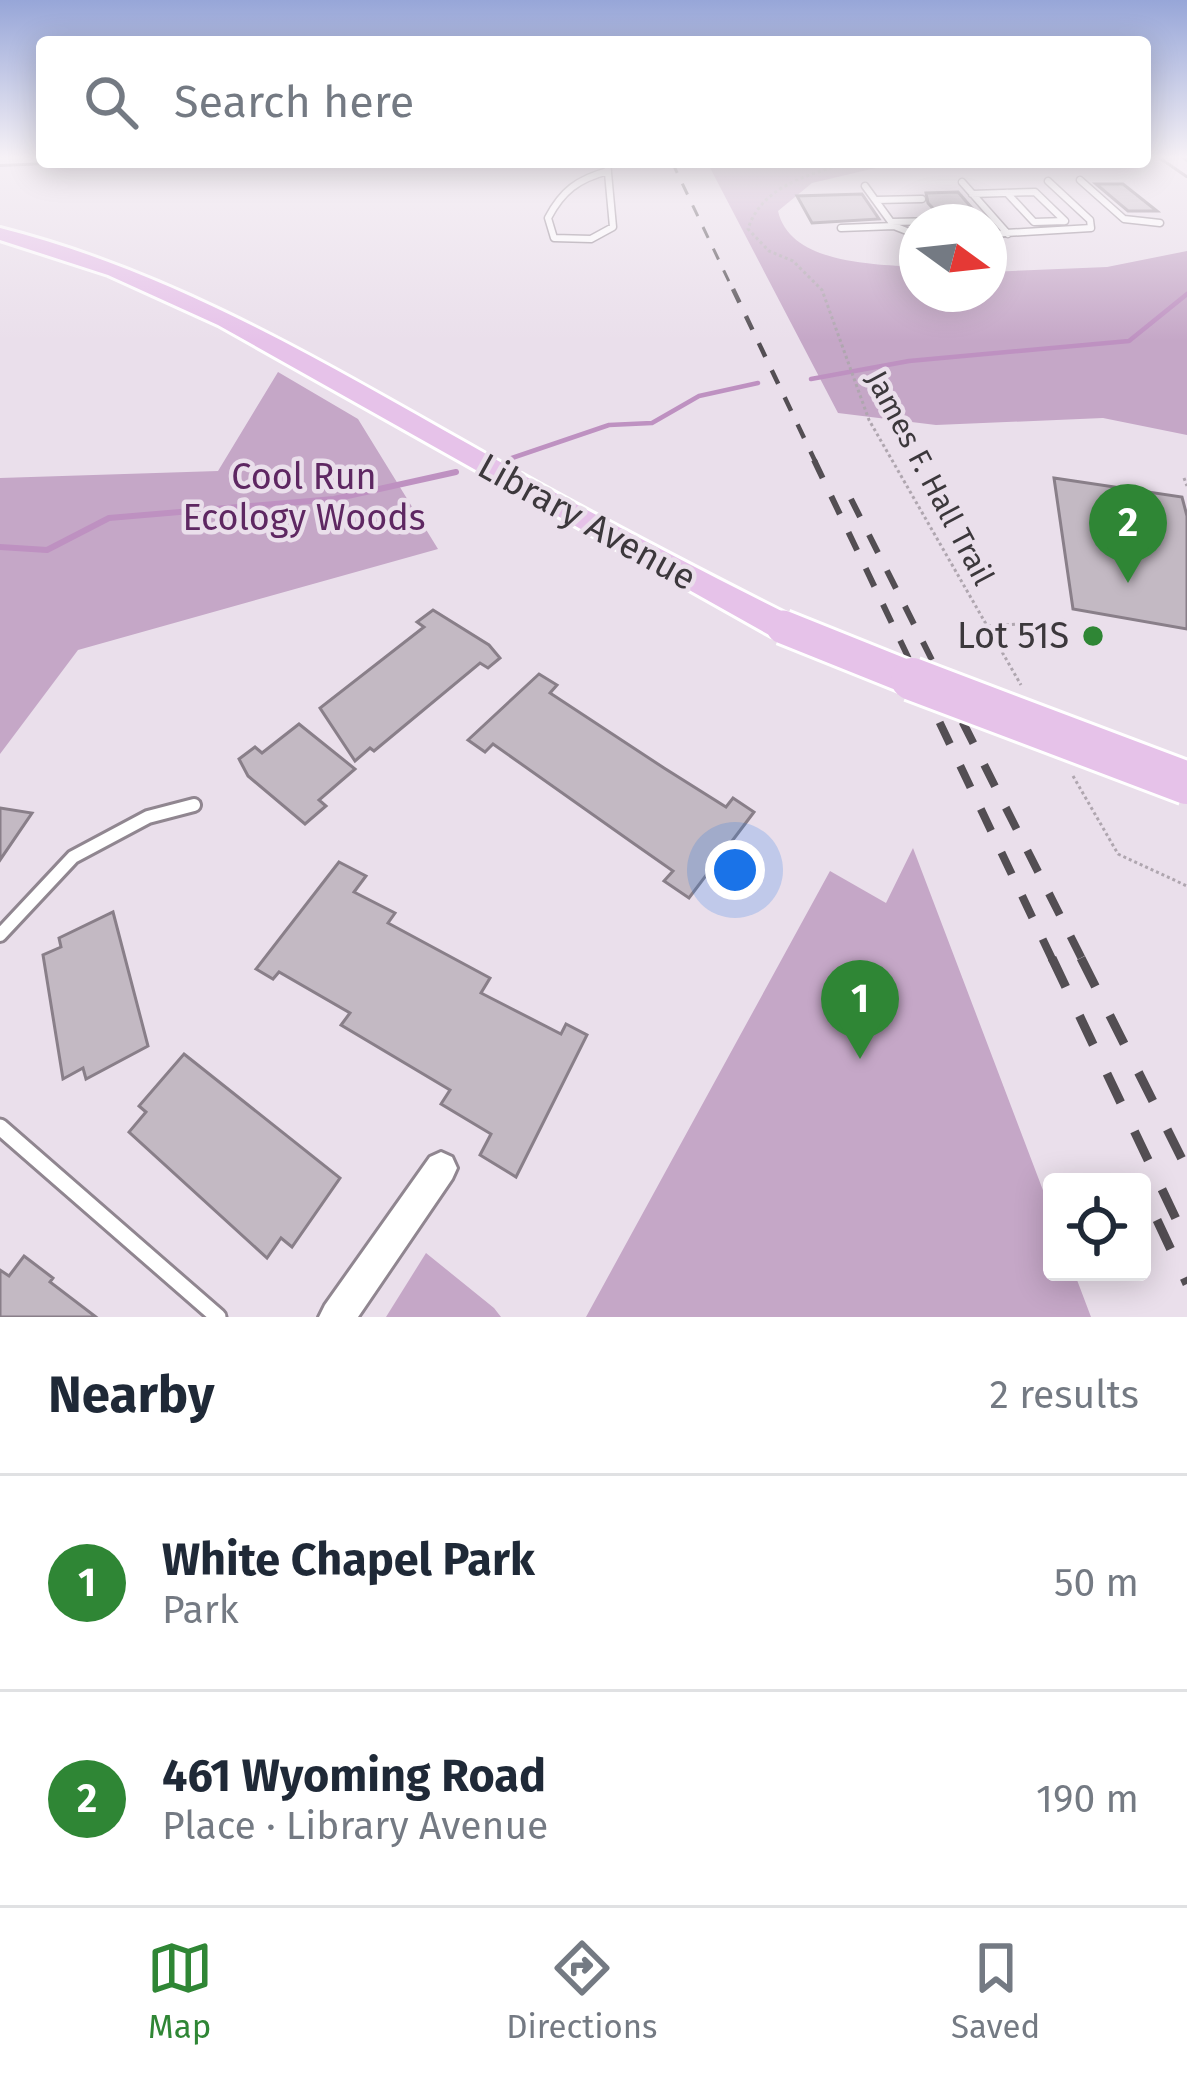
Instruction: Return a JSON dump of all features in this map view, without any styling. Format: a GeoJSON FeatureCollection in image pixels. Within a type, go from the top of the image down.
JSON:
{"type":"FeatureCollection","features":[{"type":"Feature","properties":{"kind":"main road","name":"Library Avenue"},"geometry":{"type":"LineString","coordinates":[[0,234],[108,268],[250,331],[574,517],[783,627],[1187,783]]}},
{"type":"Feature","properties":{"kind":"street"},"geometry":{"type":"LineString","coordinates":[[337,1317],[440,1168]]}},
{"type":"Feature","properties":{"kind":"lane"},"geometry":{"type":"LineString","coordinates":[[548,218],[554,238],[591,238],[613,227],[612,218]]}},
{"type":"Feature","properties":{"kind":"lane"},"geometry":{"type":"LineString","coordinates":[[889,218],[899,227]]}},
{"type":"Feature","properties":{"kind":"lane"},"geometry":{"type":"LineString","coordinates":[[994,218],[1008,234],[1090,228],[1088,218]]}},
{"type":"Feature","properties":{"kind":"lane"},"geometry":{"type":"LineString","coordinates":[[1031,218],[1065,221],[1062,218]]}},
{"type":"Feature","properties":{"kind":"lane"},"geometry":{"type":"LineString","coordinates":[[1123,218],[1160,223]]}},
{"type":"Feature","properties":{"kind":"lane"},"geometry":{"type":"LineString","coordinates":[[841,228],[899,224]]}},
{"type":"Feature","properties":{"kind":"lane"},"geometry":{"type":"LineString","coordinates":[[0,935],[73,857],[148,818],[194,805]]}},
{"type":"Feature","properties":{"kind":"lane"},"geometry":{"type":"LineString","coordinates":[[0,1127],[218,1317]]}},
{"type":"Feature","properties":{"kind":"path","name":"James F. Hall Trail"},"geometry":{"type":"LineString","coordinates":[[754,218],[748,225],[762,246],[793,261],[816,282],[838,324],[852,375],[903,486],[986,626],[1035,623]]}},
{"type":"Feature","properties":{"kind":"path"},"geometry":{"type":"LineString","coordinates":[[1184,478],[1187,486]]}},
{"type":"Feature","properties":{"kind":"green space"},"geometry":{"type":"Polygon","coordinates":[[[736,218],[782,218],[799,242],[816,251],[857,262],[899,266],[899,312],[1007,312],[1007,271],[1107,267],[1187,251],[1187,435],[1103,418],[936,425],[838,413],[736,218]]]}},
{"type":"Feature","properties":{"kind":"green space","name":"Cool Run Ecology Woods"},"geometry":{"type":"Polygon","coordinates":[[[278,372],[358,419],[438,549],[78,650],[0,754],[0,478],[218,471],[278,372]]]}},
{"type":"Feature","properties":{"kind":"green space"},"geometry":{"type":"Polygon","coordinates":[[[913,848],[1043,1190],[1043,1281],[1077,1281],[1091,1317],[586,1317],[830,871],[886,903],[913,848]]]}},
{"type":"Feature","properties":{"kind":"green space"},"geometry":{"type":"Polygon","coordinates":[[[426,1253],[494,1308],[501,1317],[386,1317],[426,1253]]]}},
{"type":"Feature","properties":{"kind":"building"},"geometry":{"type":"Polygon","coordinates":[[[809,218],[879,219],[812,223],[809,218]]]}},
{"type":"Feature","properties":{"kind":"building"},"geometry":{"type":"Polygon","coordinates":[[[1054,478],[1182,497],[1187,516],[1187,629],[1073,609],[1054,478]]]}},
{"type":"Feature","properties":{"kind":"building"},"geometry":{"type":"Polygon","coordinates":[[[433,610],[489,645],[500,658],[488,668],[480,663],[374,751],[370,748],[355,761],[320,708],[424,627],[417,622],[433,610]]]}},
{"type":"Feature","properties":{"kind":"building"},"geometry":{"type":"Polygon","coordinates":[[[539,674],[557,685],[550,693],[664,768],[726,807],[733,798],[754,812],[689,898],[664,881],[673,871],[493,744],[485,752],[468,740],[539,674]]]}},
{"type":"Feature","properties":{"kind":"building"},"geometry":{"type":"Polygon","coordinates":[[[299,724],[355,769],[319,800],[326,806],[305,824],[248,776],[239,759],[255,747],[262,753],[299,724]]]}},
{"type":"Feature","properties":{"kind":"building"},"geometry":{"type":"Polygon","coordinates":[[[0,808],[32,813],[0,860],[0,808]]]}},
{"type":"Feature","properties":{"kind":"building"},"geometry":{"type":"Polygon","coordinates":[[[339,862],[366,876],[354,892],[395,913],[388,923],[490,978],[481,993],[561,1034],[566,1024],[587,1035],[516,1177],[480,1155],[491,1134],[441,1104],[450,1090],[341,1025],[350,1013],[279,972],[273,979],[256,969],[339,862]]]}},
{"type":"Feature","properties":{"kind":"building"},"geometry":{"type":"Polygon","coordinates":[[[113,912],[148,1046],[86,1079],[83,1068],[63,1079],[43,955],[61,947],[59,938],[113,912]]]}},
{"type":"Feature","properties":{"kind":"building"},"geometry":{"type":"Polygon","coordinates":[[[184,1054],[340,1178],[292,1247],[281,1238],[267,1258],[129,1132],[146,1112],[139,1106],[184,1054]]]}},
{"type":"Feature","properties":{"kind":"building"},"geometry":{"type":"Polygon","coordinates":[[[24,1256],[96,1317],[0,1317],[0,1270],[9,1276],[24,1256]]]}},
{"type":"Feature","properties":{"kind":"waterway"},"geometry":{"type":"LineString","coordinates":[[811,379],[909,361],[1129,341],[1187,294]]}},
{"type":"Feature","properties":{"kind":"waterway"},"geometry":{"type":"LineString","coordinates":[[509,459],[609,425],[652,423],[699,396],[758,383]]}},
{"type":"Feature","properties":{"kind":"waterway"},"geometry":{"type":"LineString","coordinates":[[0,547],[47,550],[109,518],[334,499],[456,472]]}},
{"type":"Feature","properties":{"kind":"railway"},"geometry":{"type":"LineString","coordinates":[[699,218],[734,292]]}},
{"type":"Feature","properties":{"kind":"railway"},"geometry":{"type":"LineString","coordinates":[[733,289],[816,463]]}},
{"type":"Feature","properties":{"kind":"railway"},"geometry":{"type":"LineString","coordinates":[[814,460],[920,682]]}},
{"type":"Feature","properties":{"kind":"railway"},"geometry":{"type":"LineString","coordinates":[[851,499],[943,682]]}},
{"type":"Feature","properties":{"kind":"railway"},"geometry":{"type":"LineString","coordinates":[[919,679],[1053,961]]}},
{"type":"Feature","properties":{"kind":"railway"},"geometry":{"type":"LineString","coordinates":[[941,679],[1083,961]]}},
{"type":"Feature","properties":{"kind":"railway"},"geometry":{"type":"LineString","coordinates":[[1052,958],[1187,1242]]}},
{"type":"Feature","properties":{"kind":"railway"},"geometry":{"type":"LineString","coordinates":[[1081,958],[1187,1169]]}},
{"type":"Feature","properties":{"kind":"railway"},"geometry":{"type":"LineString","coordinates":[[1157,1220],[1187,1284]]}},
{"type":"Feature","properties":{"kind":"place","name":"461 Wyoming Road"},"geometry":{"type":"Point","coordinates":[1128,583]}},
{"type":"Feature","properties":{"kind":"place","name":"Lot 51S"},"geometry":{"type":"Point","coordinates":[1093,636]}},
{"type":"Feature","properties":{"kind":"place","name":"White Chapel Park"},"geometry":{"type":"Point","coordinates":[860,1059]}}]}
